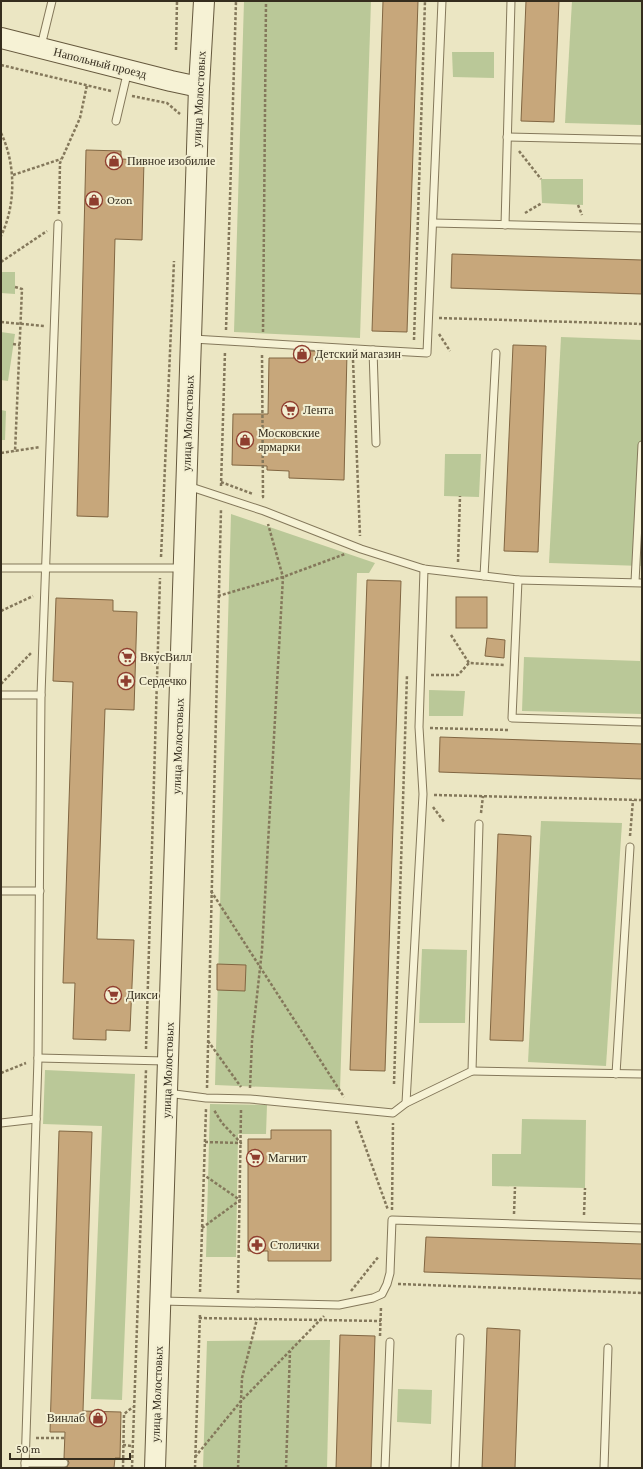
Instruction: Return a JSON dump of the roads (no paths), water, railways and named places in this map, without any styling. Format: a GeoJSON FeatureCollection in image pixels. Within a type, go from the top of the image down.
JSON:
{"type":"FeatureCollection","features":[{"type":"Feature","properties":{"kind":"street","name":"улица Молостовых"},"geometry":{"type":"LineString","coordinates":[[155,1468],[199,87],[204,1]]}},
{"type":"Feature","properties":{"kind":"street","name":"Напольный проезд"},"geometry":{"type":"LineString","coordinates":[[1,38],[199,87]]}},
{"type":"Feature","properties":{"kind":"lane"},"geometry":{"type":"LineString","coordinates":[[41,48],[52,1]]}},
{"type":"Feature","properties":{"kind":"lane"},"geometry":{"type":"LineString","coordinates":[[191,339],[427,353],[442,1]]}},
{"type":"Feature","properties":{"kind":"lane"},"geometry":{"type":"LineString","coordinates":[[505,225],[511,1]]}},
{"type":"Feature","properties":{"kind":"lane"},"geometry":{"type":"LineString","coordinates":[[116,121],[128,70]]}},
{"type":"Feature","properties":{"kind":"lane"},"geometry":{"type":"LineString","coordinates":[[507,137],[642,140]]}},
{"type":"Feature","properties":{"kind":"lane"},"geometry":{"type":"LineString","coordinates":[[433,223],[642,228]]}},
{"type":"Feature","properties":{"kind":"lane"},"geometry":{"type":"LineString","coordinates":[[58,224],[41,695],[38,1058],[25,1465],[64,1463]]}},
{"type":"Feature","properties":{"kind":"lane"},"geometry":{"type":"LineString","coordinates":[[373,350],[376,443]]}},
{"type":"Feature","properties":{"kind":"lane"},"geometry":{"type":"LineString","coordinates":[[484,576],[496,353]]}},
{"type":"Feature","properties":{"kind":"lane"},"geometry":{"type":"LineString","coordinates":[[186,485],[221,496],[361,548],[424,569],[518,580],[638,582],[642,445]]}},
{"type":"Feature","properties":{"kind":"lane"},"geometry":{"type":"LineString","coordinates":[[1,568],[184,568]]}},
{"type":"Feature","properties":{"kind":"lane"},"geometry":{"type":"LineString","coordinates":[[406,1103],[423,794],[419,728],[424,569]]}},
{"type":"Feature","properties":{"kind":"lane"},"geometry":{"type":"LineString","coordinates":[[518,580],[512,718],[642,722]]}},
{"type":"Feature","properties":{"kind":"lane"},"geometry":{"type":"LineString","coordinates":[[1,695],[41,695]]}},
{"type":"Feature","properties":{"kind":"lane"},"geometry":{"type":"LineString","coordinates":[[472,1071],[479,824]]}},
{"type":"Feature","properties":{"kind":"lane"},"geometry":{"type":"LineString","coordinates":[[616,1074],[630,847]]}},
{"type":"Feature","properties":{"kind":"lane"},"geometry":{"type":"LineString","coordinates":[[1,891],[40,891]]}},
{"type":"Feature","properties":{"kind":"lane"},"geometry":{"type":"LineString","coordinates":[[38,1058],[168,1062]]}},
{"type":"Feature","properties":{"kind":"lane"},"geometry":{"type":"LineString","coordinates":[[167,1094],[206,1098],[250,1099],[393,1113],[406,1103],[472,1071],[642,1074]]}},
{"type":"Feature","properties":{"kind":"lane"},"geometry":{"type":"LineString","coordinates":[[1,1123],[36,1119]]}},
{"type":"Feature","properties":{"kind":"lane"},"geometry":{"type":"LineString","coordinates":[[160,1301],[339,1305],[373,1298],[382,1294],[390,1273],[392,1220],[642,1228]]}},
{"type":"Feature","properties":{"kind":"lane"},"geometry":{"type":"LineString","coordinates":[[455,1468],[460,1338]]}},
{"type":"Feature","properties":{"kind":"lane"},"geometry":{"type":"LineString","coordinates":[[385,1468],[390,1342]]}},
{"type":"Feature","properties":{"kind":"lane"},"geometry":{"type":"LineString","coordinates":[[604,1468],[608,1348]]}},
{"type":"Feature","properties":{"kind":"place","name":"Пивное изобилие"},"geometry":{"type":"Point","coordinates":[114,161]}},
{"type":"Feature","properties":{"kind":"place","name":"Ozon"},"geometry":{"type":"Point","coordinates":[94,200]}},
{"type":"Feature","properties":{"kind":"place","name":"Детский магазин"},"geometry":{"type":"Point","coordinates":[302,354]}},
{"type":"Feature","properties":{"kind":"place","name":"Лента"},"geometry":{"type":"Point","coordinates":[290,410]}},
{"type":"Feature","properties":{"kind":"place","name":"Московские ярмарки"},"geometry":{"type":"Point","coordinates":[245,440]}},
{"type":"Feature","properties":{"kind":"place","name":"ВкусВилл"},"geometry":{"type":"Point","coordinates":[127,657]}},
{"type":"Feature","properties":{"kind":"place","name":"Сердечко"},"geometry":{"type":"Point","coordinates":[126,681]}},
{"type":"Feature","properties":{"kind":"place","name":"Дикси"},"geometry":{"type":"Point","coordinates":[113,995]}},
{"type":"Feature","properties":{"kind":"place","name":"Магнит"},"geometry":{"type":"Point","coordinates":[255,1158]}},
{"type":"Feature","properties":{"kind":"place","name":"Столички"},"geometry":{"type":"Point","coordinates":[257,1245]}},
{"type":"Feature","properties":{"kind":"place","name":"Винлаб"},"geometry":{"type":"Point","coordinates":[98,1418]}}]}
